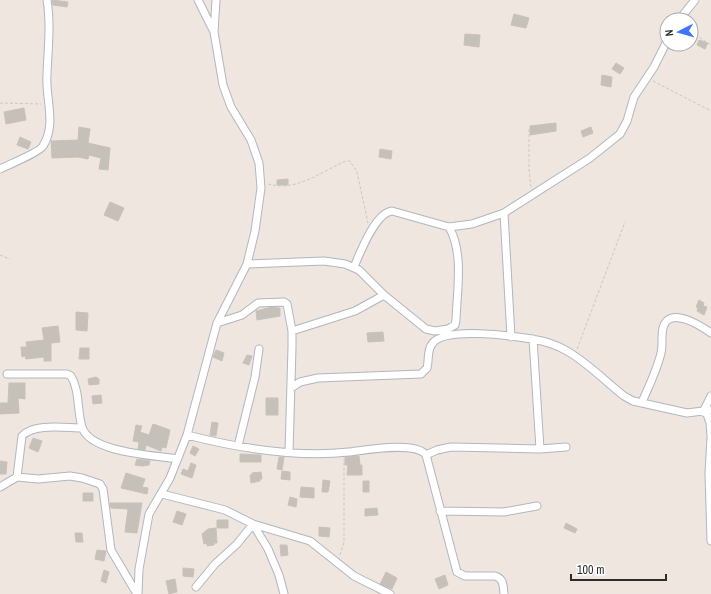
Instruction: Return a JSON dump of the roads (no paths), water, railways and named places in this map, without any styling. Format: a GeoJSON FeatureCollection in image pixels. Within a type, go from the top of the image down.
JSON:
{"type":"FeatureCollection","features":[{"type":"Feature","properties":{"kind":"street"},"geometry":{"type":"LineString","coordinates":[[0,169],[43,147],[49,126],[47,74],[50,16],[47,0]]}},
{"type":"Feature","properties":{"kind":"street"},"geometry":{"type":"LineString","coordinates":[[198,0],[214,32]]}},
{"type":"Feature","properties":{"kind":"street"},"geometry":{"type":"LineString","coordinates":[[137,594],[139,569],[147,519],[152,508],[162,494],[186,435],[217,323],[247,264],[255,230],[261,182],[259,163],[254,147],[226,96],[214,32],[216,0]]}},
{"type":"Feature","properties":{"kind":"street"},"geometry":{"type":"LineString","coordinates":[[685,12],[695,0]]}},
{"type":"Feature","properties":{"kind":"street"},"geometry":{"type":"LineString","coordinates":[[354,268],[370,234],[381,216],[389,211],[449,227],[472,224],[504,213],[590,158],[620,134],[627,120],[632,102],[661,52]]}},
{"type":"Feature","properties":{"kind":"street"},"geometry":{"type":"LineString","coordinates":[[504,213],[511,337]]}},
{"type":"Feature","properties":{"kind":"street"},"geometry":{"type":"LineString","coordinates":[[247,264],[324,261],[354,268],[384,295],[426,329],[435,331],[448,329],[455,325],[456,320],[458,260],[454,237],[449,227]]}},
{"type":"Feature","properties":{"kind":"street"},"geometry":{"type":"LineString","coordinates":[[292,331],[355,311],[384,295]]}},
{"type":"Feature","properties":{"kind":"street"},"geometry":{"type":"LineString","coordinates":[[217,323],[245,314],[258,303],[285,302],[287,305],[292,331],[289,452]]}},
{"type":"Feature","properties":{"kind":"street"},"geometry":{"type":"LineString","coordinates":[[642,402],[661,353],[665,323],[674,318],[685,319],[711,332]]}},
{"type":"Feature","properties":{"kind":"street"},"geometry":{"type":"LineString","coordinates":[[291,388],[300,382],[318,378],[421,374],[428,367],[431,346],[437,339],[446,336],[464,334],[533,339],[557,346],[574,356],[624,396],[633,401],[686,413],[706,411]]}},
{"type":"Feature","properties":{"kind":"street"},"geometry":{"type":"LineString","coordinates":[[533,339],[540,449]]}},
{"type":"Feature","properties":{"kind":"street"},"geometry":{"type":"LineString","coordinates":[[238,446],[259,349]]}},
{"type":"Feature","properties":{"kind":"street"},"geometry":{"type":"LineString","coordinates":[[7,374],[54,374],[71,376],[76,390],[82,428],[88,437],[104,446],[177,459]]}},
{"type":"Feature","properties":{"kind":"street"},"geometry":{"type":"LineString","coordinates":[[711,396],[706,411],[710,423],[711,437],[709,473],[711,541]]}},
{"type":"Feature","properties":{"kind":"street"},"geometry":{"type":"LineString","coordinates":[[17,477],[22,436],[26,431],[45,428],[82,428]]}},
{"type":"Feature","properties":{"kind":"street"},"geometry":{"type":"LineString","coordinates":[[186,435],[238,446],[289,452],[344,452],[412,447],[423,452],[426,455],[457,572],[466,576],[495,576],[503,582],[504,594]]}},
{"type":"Feature","properties":{"kind":"street"},"geometry":{"type":"LineString","coordinates":[[426,455],[437,450],[451,447],[540,449],[566,447]]}},
{"type":"Feature","properties":{"kind":"street"},"geometry":{"type":"LineString","coordinates":[[0,487],[17,477],[38,479],[76,477],[100,484],[103,489],[111,550],[137,594]]}},
{"type":"Feature","properties":{"kind":"street"},"geometry":{"type":"LineString","coordinates":[[162,494],[225,510],[253,524],[310,541],[359,579],[390,594]]}},
{"type":"Feature","properties":{"kind":"street"},"geometry":{"type":"LineString","coordinates":[[440,511],[504,512],[537,506]]}},
{"type":"Feature","properties":{"kind":"street"},"geometry":{"type":"LineString","coordinates":[[196,587],[216,564],[237,544],[253,524]]}},
{"type":"Feature","properties":{"kind":"street"},"geometry":{"type":"LineString","coordinates":[[253,524],[268,549],[281,580],[284,594]]}}]}
